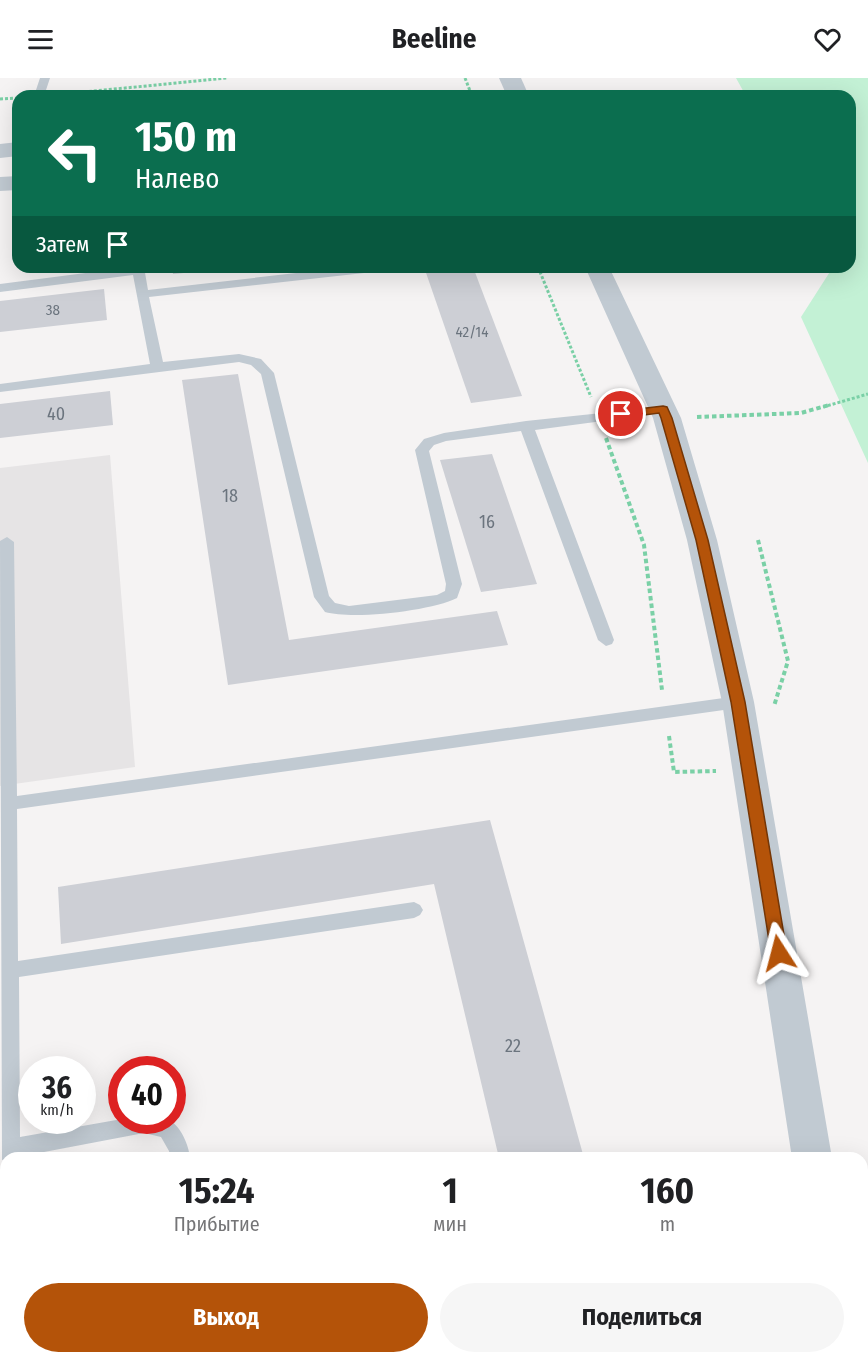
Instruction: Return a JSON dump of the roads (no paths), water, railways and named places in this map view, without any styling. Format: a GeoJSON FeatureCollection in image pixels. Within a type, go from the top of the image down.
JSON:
{"type":"FeatureCollection","features":[{"type":"Feature","properties":{"kind":"street"},"geometry":{"type":"LineString","coordinates":[[600,273],[665,414],[702,540],[738,702],[811,1152]]}},
{"type":"Feature","properties":{"kind":"lane"},"geometry":{"type":"LineString","coordinates":[[0,288],[109,273]]}},
{"type":"Feature","properties":{"kind":"lane"},"geometry":{"type":"LineString","coordinates":[[139,273],[157,367]]}},
{"type":"Feature","properties":{"kind":"lane"},"geometry":{"type":"LineString","coordinates":[[142,294],[329,273]]}},
{"type":"Feature","properties":{"kind":"lane"},"geometry":{"type":"LineString","coordinates":[[0,388],[239,358],[256,362],[267,373],[322,597],[330,608],[348,611],[440,600],[452,594],[454,584],[422,450],[429,442],[444,436],[526,425],[665,414]]}},
{"type":"Feature","properties":{"kind":"lane"},"geometry":{"type":"LineString","coordinates":[[526,425],[606,640]]}},
{"type":"Feature","properties":{"kind":"lane"},"geometry":{"type":"LineString","coordinates":[[7,542],[4,941],[9,970],[5,1149],[144,1124],[167,1129],[179,1152]]}},
{"type":"Feature","properties":{"kind":"lane"},"geometry":{"type":"LineString","coordinates":[[4,805],[738,702]]}},
{"type":"Feature","properties":{"kind":"lane"},"geometry":{"type":"LineString","coordinates":[[9,970],[414,910]]}}]}
